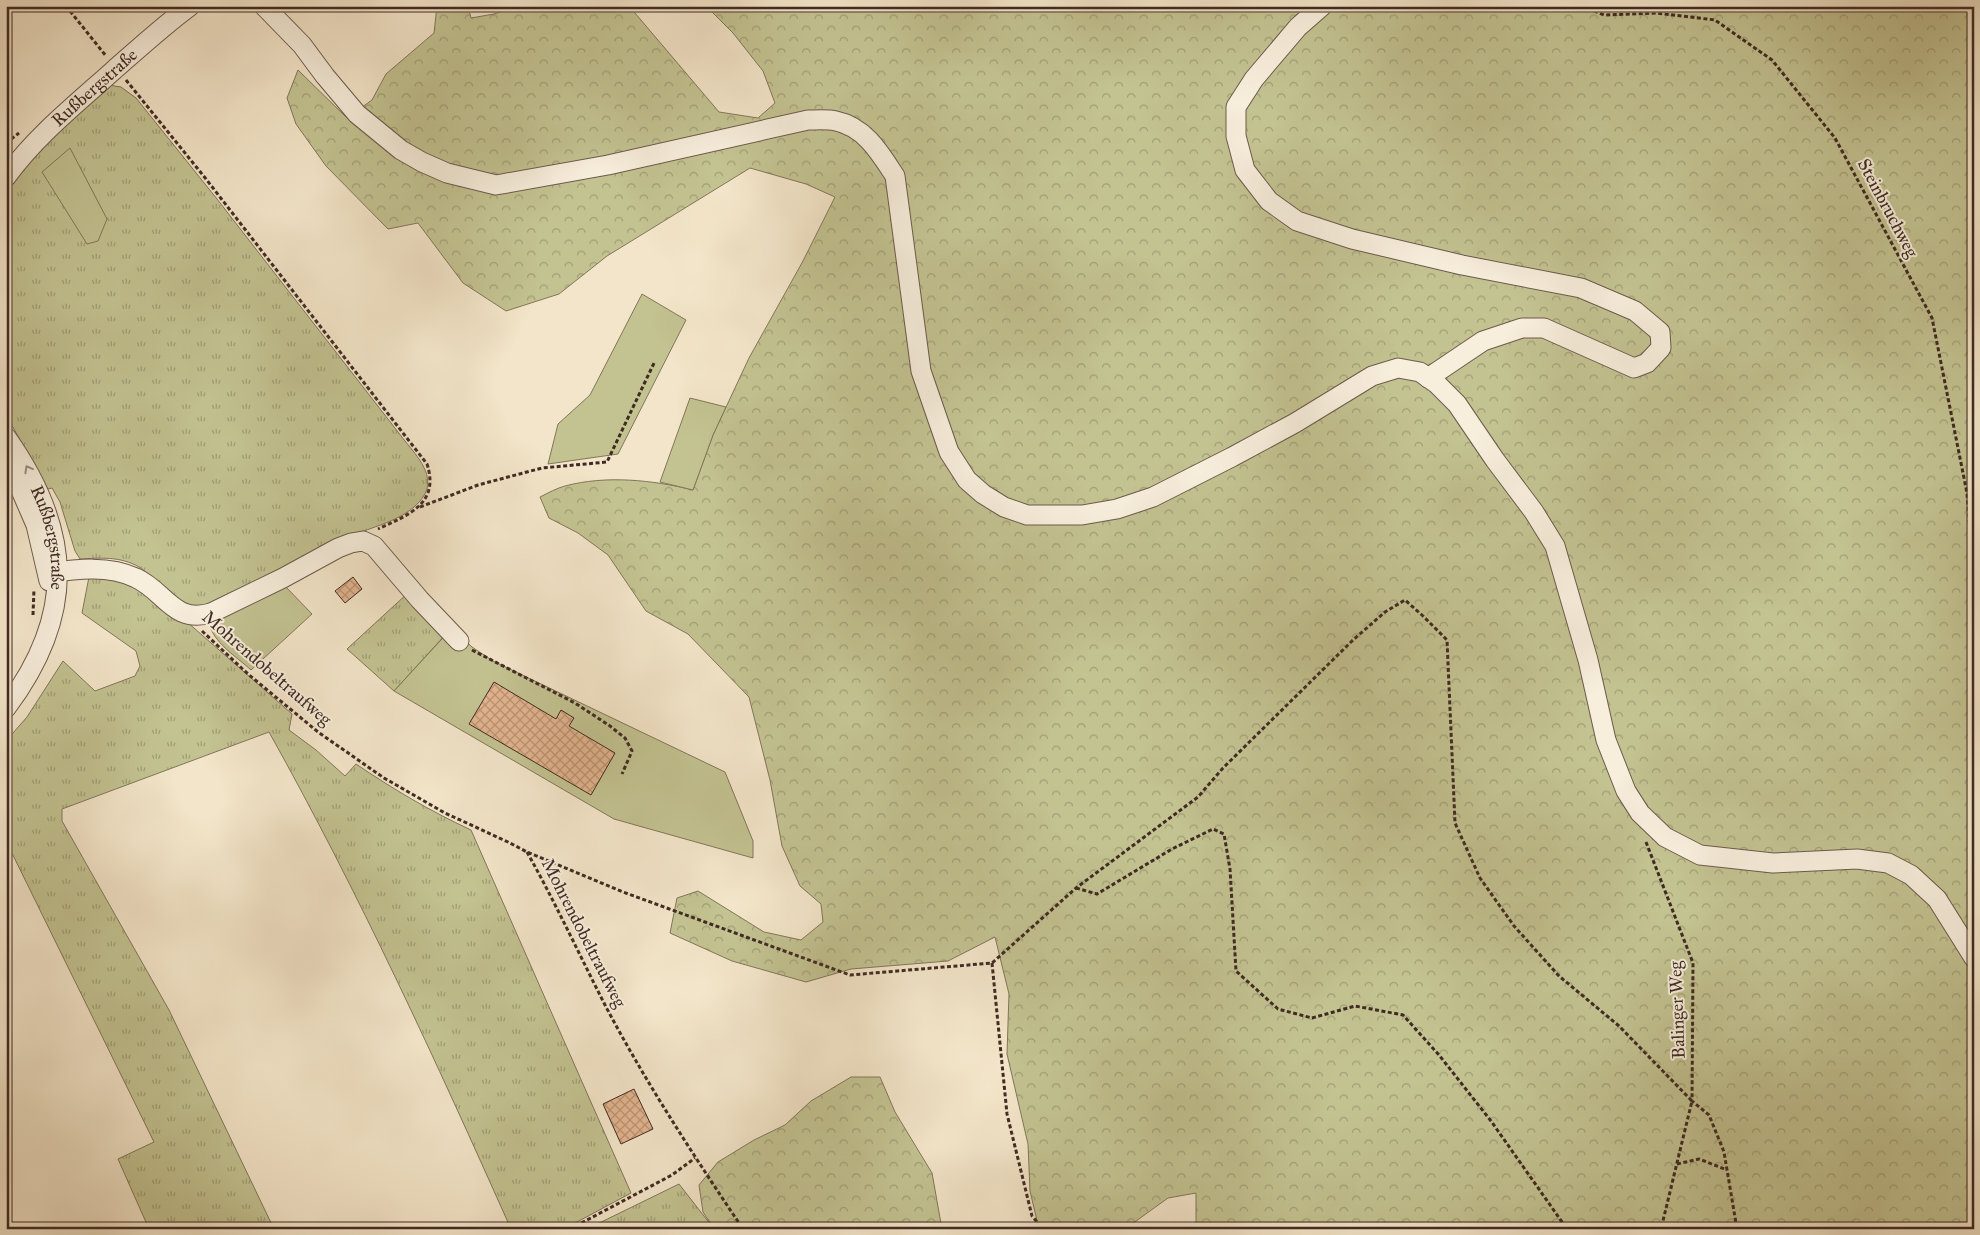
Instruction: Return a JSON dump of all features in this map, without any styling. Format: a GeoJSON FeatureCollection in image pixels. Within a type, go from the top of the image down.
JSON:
{"type":"FeatureCollection","features":[{"type":"Feature","properties":{"kind":"street","name":"Rußbergstraße"},"geometry":{"type":"LineString","coordinates":[[6,178],[44,134],[112,63],[190,6]]}},
{"type":"Feature","properties":{"kind":"street"},"geometry":{"type":"LineString","coordinates":[[264,6],[302,45],[324,76],[357,114],[401,150],[447,173],[496,185],[608,165],[808,120],[836,121],[861,132],[880,152],[895,176],[921,371],[949,452],[967,480],[983,494],[1004,506],[1027,514],[1082,515],[1117,509],[1153,497],[1232,458],[1295,423],[1372,376],[1398,368],[1420,372],[1437,384],[1457,404],[1556,546],[1588,660],[1606,740],[1626,790],[1640,813],[1665,837],[1700,855],[1773,863],[1858,859],[1888,863],[1911,874],[1936,899],[1974,958]]}},
{"type":"Feature","properties":{"kind":"street"},"geometry":{"type":"LineString","coordinates":[[1322,6],[1298,27],[1254,79],[1236,107],[1236,136],[1245,170],[1269,201],[1297,221],[1352,239],[1462,265],[1581,288],[1635,311],[1660,332],[1661,348],[1647,363],[1634,368],[1544,328],[1522,328],[1483,342],[1428,378]]}},
{"type":"Feature","properties":{"kind":"street","name":"Rußbergstraße"},"geometry":{"type":"LineString","coordinates":[[6,438],[24,462],[42,500],[56,546],[53,573]]}},
{"type":"Feature","properties":{"kind":"street","name":"Rußbergstraße"},"geometry":{"type":"LineString","coordinates":[[6,456],[36,524],[53,573],[56,594],[52,617],[40,654],[31,673],[6,708]]}},
{"type":"Feature","properties":{"kind":"street"},"geometry":{"type":"LineString","coordinates":[[53,573],[92,569],[123,573],[136,578],[175,608],[186,614],[201,616],[283,578],[338,548],[351,542],[363,541],[374,546],[458,641]]}},
{"type":"Feature","properties":{"kind":"path"},"geometry":{"type":"LineString","coordinates":[[66,6],[206,179],[427,464],[431,478],[428,495],[419,508]]}},
{"type":"Feature","properties":{"kind":"path","name":"Steinbruchweg"},"geometry":{"type":"LineString","coordinates":[[1582,6],[1604,15],[1656,13],[1715,20],[1772,60],[1835,138],[1932,318],[1967,493],[1974,588]]}},
{"type":"Feature","properties":{"kind":"path"},"geometry":{"type":"LineString","coordinates":[[377,530],[419,508],[478,485],[542,468],[607,462],[655,361]]}},
{"type":"Feature","properties":{"kind":"path"},"geometry":{"type":"LineString","coordinates":[[32,618],[34,588]]}},
{"type":"Feature","properties":{"kind":"path"},"geometry":{"type":"LineString","coordinates":[[527,852],[669,910],[850,975],[992,963],[1076,888],[1198,796],[1237,754],[1353,640],[1385,612],[1405,600],[1447,640],[1455,823],[1480,878],[1514,926],[1559,976],[1619,1026],[1692,1101],[1709,1115],[1724,1152],[1738,1229]]}},
{"type":"Feature","properties":{"kind":"path","name":"Mohrendobeltraufweg"},"geometry":{"type":"LineString","coordinates":[[186,614],[248,674],[318,732],[355,758],[384,778],[445,813],[527,852],[606,1006],[648,1081],[695,1158],[743,1229]]}},
{"type":"Feature","properties":{"kind":"path"},"geometry":{"type":"LineString","coordinates":[[458,641],[502,667],[575,703],[625,738],[632,750],[622,774]]}},
{"type":"Feature","properties":{"kind":"path"},"geometry":{"type":"LineString","coordinates":[[1076,888],[1098,894],[1172,850],[1213,829],[1224,834],[1230,869],[1236,971],[1278,1009],[1312,1018],[1355,1006],[1403,1015],[1439,1054],[1491,1121],[1567,1229]]}},
{"type":"Feature","properties":{"kind":"path","name":"Balinger Weg"},"geometry":{"type":"LineString","coordinates":[[1643,836],[1693,963],[1692,1101],[1660,1229]]}},
{"type":"Feature","properties":{"kind":"path"},"geometry":{"type":"LineString","coordinates":[[992,963],[1007,1114],[1032,1216],[1043,1229]]}},
{"type":"Feature","properties":{"kind":"path"},"geometry":{"type":"LineString","coordinates":[[570,1229],[664,1179],[695,1158]]}},
{"type":"Feature","properties":{"kind":"path"},"geometry":{"type":"LineString","coordinates":[[1676,1164],[1698,1159],[1727,1170]]}},
{"type":"Feature","properties":{"kind":"green space"},"geometry":{"type":"Polygon","coordinates":[[[437,6],[468,6],[471,18],[494,14],[518,6],[629,6],[719,112],[758,118],[775,103],[763,71],[733,33],[706,6],[1974,6],[1974,1229],[1196,1229],[1196,1193],[1168,1198],[1125,1229],[1039,1229],[1030,1191],[1028,1144],[1007,1054],[1009,994],[995,937],[948,961],[851,969],[806,982],[732,961],[670,933],[677,898],[698,891],[764,932],[801,940],[823,922],[821,904],[800,886],[782,846],[770,780],[749,697],[688,634],[646,611],[608,555],[578,533],[549,518],[540,497],[565,486],[613,480],[646,481],[693,490],[713,435],[749,358],[803,261],[835,197],[806,184],[750,168],[607,256],[559,294],[506,311],[463,283],[418,223],[388,229],[326,166],[296,124],[287,98],[298,70],[347,118],[372,100],[386,74],[434,33],[437,6]]]}},
{"type":"Feature","properties":{"kind":"green space"},"geometry":{"type":"Polygon","coordinates":[[[108,85],[121,87],[136,98],[415,453],[427,474],[427,489],[423,497],[417,505],[401,516],[338,542],[260,582],[202,606],[192,607],[176,602],[145,571],[132,563],[110,558],[80,559],[75,551],[60,502],[52,488],[48,489],[6,415],[6,190],[16,175],[40,148],[108,85]]]}},
{"type":"Feature","properties":{"kind":"green space"},"geometry":{"type":"Polygon","coordinates":[[[70,148],[107,219],[98,241],[87,244],[42,172],[70,148]]]}},
{"type":"Feature","properties":{"kind":"green space"},"geometry":{"type":"Polygon","coordinates":[[[642,294],[686,320],[618,454],[548,464],[558,424],[590,395],[642,294]]]}},
{"type":"Feature","properties":{"kind":"green space"},"geometry":{"type":"Polygon","coordinates":[[[690,398],[726,407],[713,435],[693,490],[660,482],[690,398]]]}},
{"type":"Feature","properties":{"kind":"green space"},"geometry":{"type":"Polygon","coordinates":[[[89,577],[135,580],[186,621],[292,714],[289,730],[316,750],[345,776],[356,764],[412,799],[471,830],[631,1193],[564,1229],[511,1229],[396,978],[334,854],[269,732],[62,809],[62,821],[169,1010],[274,1229],[149,1229],[118,1159],[154,1142],[6,841],[6,741],[27,717],[63,661],[95,691],[135,676],[140,666],[136,651],[82,613],[89,577]]]}},
{"type":"Feature","properties":{"kind":"green space"},"geometry":{"type":"Polygon","coordinates":[[[282,583],[312,614],[251,670],[220,643],[209,622],[282,583]]]}},
{"type":"Feature","properties":{"kind":"green space"},"geometry":{"type":"Polygon","coordinates":[[[409,592],[446,634],[394,691],[347,649],[409,592]]]}},
{"type":"Feature","properties":{"kind":"green space"},"geometry":{"type":"Polygon","coordinates":[[[452,628],[472,647],[493,661],[725,772],[753,841],[753,858],[614,819],[394,691],[452,628]]]}},
{"type":"Feature","properties":{"kind":"green space"},"geometry":{"type":"Polygon","coordinates":[[[851,1077],[880,1077],[895,1112],[932,1173],[942,1229],[714,1229],[703,1212],[699,1185],[718,1162],[754,1140],[785,1125],[811,1101],[851,1077]]]}},
{"type":"Feature","properties":{"kind":"green space"},"geometry":{"type":"Polygon","coordinates":[[[679,1184],[714,1229],[587,1229],[679,1184]]]}},
{"type":"Feature","properties":{"kind":"building"},"geometry":{"type":"Polygon","coordinates":[[[353,577],[362,589],[345,603],[335,591],[353,577]]]}},
{"type":"Feature","properties":{"kind":"building"},"geometry":{"type":"Polygon","coordinates":[[[494,682],[556,719],[561,710],[574,718],[569,726],[615,753],[591,795],[469,724],[494,682]]]}},
{"type":"Feature","properties":{"kind":"building"},"geometry":{"type":"Polygon","coordinates":[[[634,1089],[653,1129],[621,1144],[603,1104],[634,1089]]]}}]}
